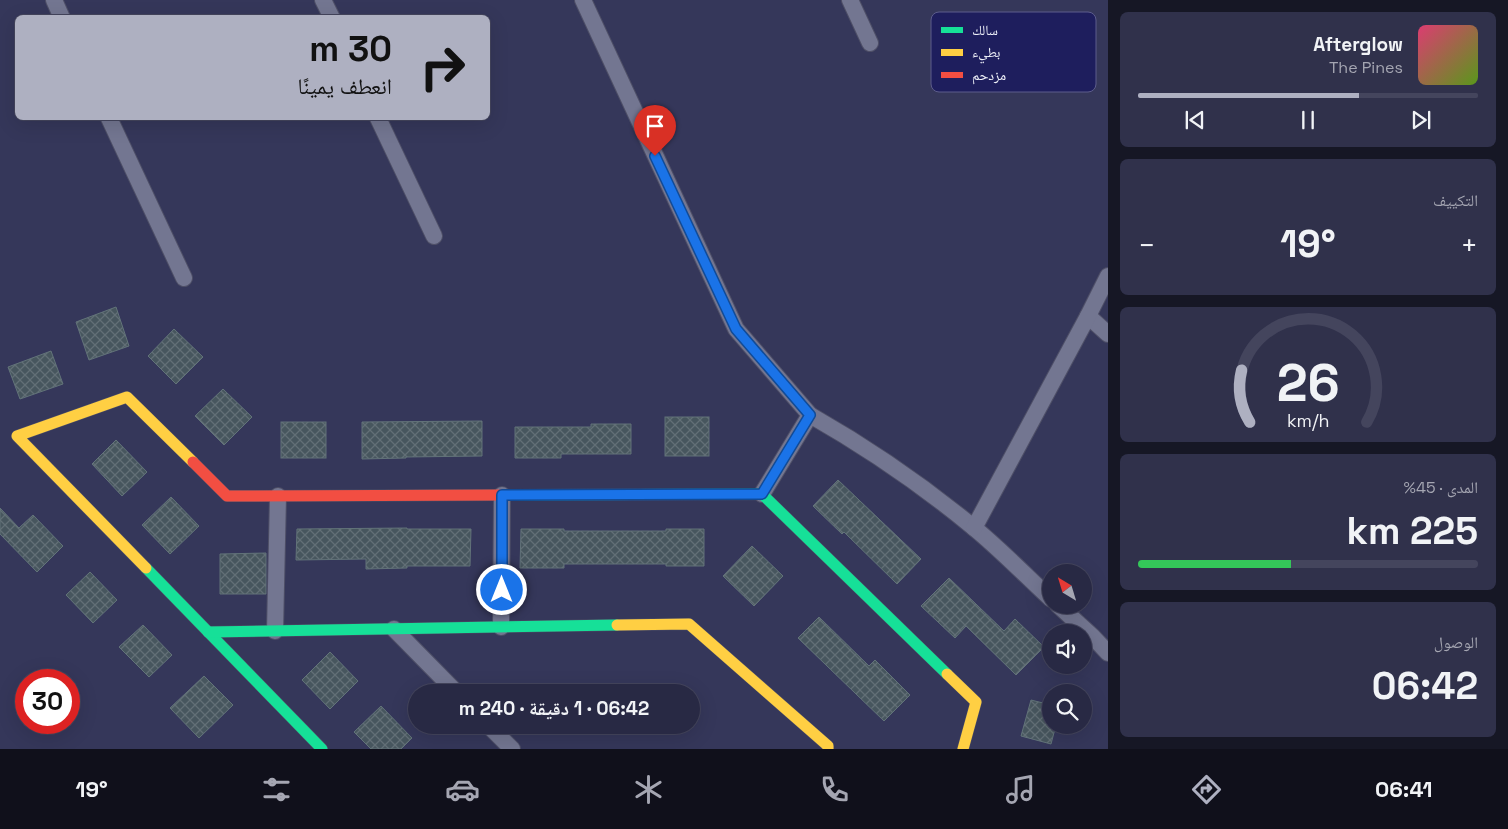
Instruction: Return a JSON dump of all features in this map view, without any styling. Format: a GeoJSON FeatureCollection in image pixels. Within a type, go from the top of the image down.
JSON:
{"type":"FeatureCollection","features":[{"type":"Feature","properties":{"kind":"street"},"geometry":{"type":"LineString","coordinates":[[54,0],[61,15]]}},
{"type":"Feature","properties":{"kind":"street"},"geometry":{"type":"LineString","coordinates":[[323,0],[330,15]]}},
{"type":"Feature","properties":{"kind":"street"},"geometry":{"type":"LineString","coordinates":[[583,0],[736,329],[810,415],[853,440],[935,497],[974,528],[1042,591]]}},
{"type":"Feature","properties":{"kind":"street"},"geometry":{"type":"LineString","coordinates":[[850,0],[870,43]]}},
{"type":"Feature","properties":{"kind":"street"},"geometry":{"type":"LineString","coordinates":[[110,120],[184,278]]}},
{"type":"Feature","properties":{"kind":"street"},"geometry":{"type":"LineString","coordinates":[[379,120],[434,236]]}},
{"type":"Feature","properties":{"kind":"street"},"geometry":{"type":"LineString","coordinates":[[974,528],[1108,276]]}},
{"type":"Feature","properties":{"kind":"street"},"geometry":{"type":"LineString","coordinates":[[1088,316],[1108,334]]}},
{"type":"Feature","properties":{"kind":"street"},"geometry":{"type":"LineString","coordinates":[[322,749],[17,436],[127,397],[227,496],[762,494],[976,702],[963,749]]}},
{"type":"Feature","properties":{"kind":"street"},"geometry":{"type":"LineString","coordinates":[[762,494],[810,415]]}},
{"type":"Feature","properties":{"kind":"street"},"geometry":{"type":"LineString","coordinates":[[501,627],[502,495]]}},
{"type":"Feature","properties":{"kind":"street"},"geometry":{"type":"LineString","coordinates":[[275,631],[278,496]]}},
{"type":"Feature","properties":{"kind":"street"},"geometry":{"type":"LineString","coordinates":[[1068,614],[1093,636],[1108,653]]}},
{"type":"Feature","properties":{"kind":"street"},"geometry":{"type":"LineString","coordinates":[[208,632],[689,624],[828,746],[828,749]]}},
{"type":"Feature","properties":{"kind":"street"},"geometry":{"type":"LineString","coordinates":[[394,629],[448,684]]}},
{"type":"Feature","properties":{"kind":"street"},"geometry":{"type":"LineString","coordinates":[[497,734],[512,749]]}},
{"type":"Feature","properties":{"kind":"building"},"geometry":{"type":"Polygon","coordinates":[[[116,307],[129,346],[89,360],[76,322],[116,307]]]}},
{"type":"Feature","properties":{"kind":"building"},"geometry":{"type":"Polygon","coordinates":[[[174,329],[203,357],[176,384],[148,356],[174,329]]]}},
{"type":"Feature","properties":{"kind":"building"},"geometry":{"type":"Polygon","coordinates":[[[51,351],[63,384],[20,399],[8,367],[51,351]]]}},
{"type":"Feature","properties":{"kind":"building"},"geometry":{"type":"Polygon","coordinates":[[[223,389],[252,417],[224,445],[195,416],[223,389]]]}},
{"type":"Feature","properties":{"kind":"building"},"geometry":{"type":"Polygon","coordinates":[[[665,417],[709,417],[709,456],[665,456],[665,417]]]}},
{"type":"Feature","properties":{"kind":"building"},"geometry":{"type":"Polygon","coordinates":[[[482,421],[482,456],[362,459],[362,422],[482,421]]]}},
{"type":"Feature","properties":{"kind":"building"},"geometry":{"type":"Polygon","coordinates":[[[281,422],[326,422],[326,458],[281,458],[281,422]]]}},
{"type":"Feature","properties":{"kind":"building"},"geometry":{"type":"Polygon","coordinates":[[[591,424],[631,424],[631,454],[561,454],[561,458],[515,458],[515,427],[591,427],[591,424]]]}},
{"type":"Feature","properties":{"kind":"building"},"geometry":{"type":"Polygon","coordinates":[[[116,440],[147,472],[122,496],[92,464],[116,440]]]}},
{"type":"Feature","properties":{"kind":"building"},"geometry":{"type":"Polygon","coordinates":[[[838,480],[921,559],[897,584],[844,532],[842,534],[813,506],[838,480]]]}},
{"type":"Feature","properties":{"kind":"building"},"geometry":{"type":"Polygon","coordinates":[[[171,497],[199,526],[170,554],[142,525],[171,497]]]}},
{"type":"Feature","properties":{"kind":"building"},"geometry":{"type":"Polygon","coordinates":[[[0,508],[19,528],[33,515],[63,546],[37,572],[0,534],[0,508]]]}},
{"type":"Feature","properties":{"kind":"building"},"geometry":{"type":"Polygon","coordinates":[[[297,529],[471,529],[470,566],[407,566],[407,568],[366,569],[366,559],[296,560],[297,529]]]}},
{"type":"Feature","properties":{"kind":"building"},"geometry":{"type":"Polygon","coordinates":[[[521,529],[666,531],[666,529],[704,529],[704,566],[564,564],[564,568],[520,568],[521,529]]]}},
{"type":"Feature","properties":{"kind":"building"},"geometry":{"type":"Polygon","coordinates":[[[752,546],[783,576],[754,606],[723,576],[752,546]]]}},
{"type":"Feature","properties":{"kind":"building"},"geometry":{"type":"Polygon","coordinates":[[[266,553],[266,594],[220,594],[220,554],[266,553]]]}},
{"type":"Feature","properties":{"kind":"building"},"geometry":{"type":"Polygon","coordinates":[[[90,572],[117,600],[93,623],[66,595],[90,572]]]}},
{"type":"Feature","properties":{"kind":"building"},"geometry":{"type":"Polygon","coordinates":[[[949,578],[1004,631],[1015,619],[1042,645],[1042,649],[1016,675],[966,626],[955,638],[921,606],[949,578]]]}},
{"type":"Feature","properties":{"kind":"building"},"geometry":{"type":"Polygon","coordinates":[[[819,617],[869,666],[875,660],[910,695],[884,721],[798,638],[819,617]]]}},
{"type":"Feature","properties":{"kind":"building"},"geometry":{"type":"Polygon","coordinates":[[[143,625],[172,655],[149,677],[119,647],[143,625]]]}},
{"type":"Feature","properties":{"kind":"building"},"geometry":{"type":"Polygon","coordinates":[[[330,652],[358,681],[330,709],[302,680],[330,652]]]}},
{"type":"Feature","properties":{"kind":"building"},"geometry":{"type":"Polygon","coordinates":[[[204,676],[233,705],[199,738],[170,708],[204,676]]]}},
{"type":"Feature","properties":{"kind":"building"},"geometry":{"type":"Polygon","coordinates":[[[1031,700],[1042,703],[1042,734],[1054,734],[1051,744],[1021,736],[1031,700]]]}},
{"type":"Feature","properties":{"kind":"building"},"geometry":{"type":"Polygon","coordinates":[[[381,706],[412,738],[401,749],[371,749],[354,732],[381,706]]]}},
{"type":"Feature","properties":{"kind":"traffic: fast"},"geometry":{"type":"LineString","coordinates":[[503,495],[762,494],[947,674]]}},
{"type":"Feature","properties":{"kind":"traffic: fast"},"geometry":{"type":"LineString","coordinates":[[146,568],[322,749]]}},
{"type":"Feature","properties":{"kind":"traffic: fast"},"geometry":{"type":"LineString","coordinates":[[208,632],[617,625]]}},
{"type":"Feature","properties":{"kind":"traffic: slow"},"geometry":{"type":"LineString","coordinates":[[146,568],[17,436],[127,397],[193,462]]}},
{"type":"Feature","properties":{"kind":"traffic: slow"},"geometry":{"type":"LineString","coordinates":[[617,625],[689,624],[828,746],[828,749]]}},
{"type":"Feature","properties":{"kind":"traffic: slow"},"geometry":{"type":"LineString","coordinates":[[947,674],[976,702],[963,749]]}},
{"type":"Feature","properties":{"kind":"traffic: jam"},"geometry":{"type":"LineString","coordinates":[[193,462],[227,496],[503,495]]}},
{"type":"Feature","properties":{"kind":"route"},"geometry":{"type":"LineString","coordinates":[[502,590],[502,495],[762,494],[810,415],[736,329],[655,156]]}}]}
